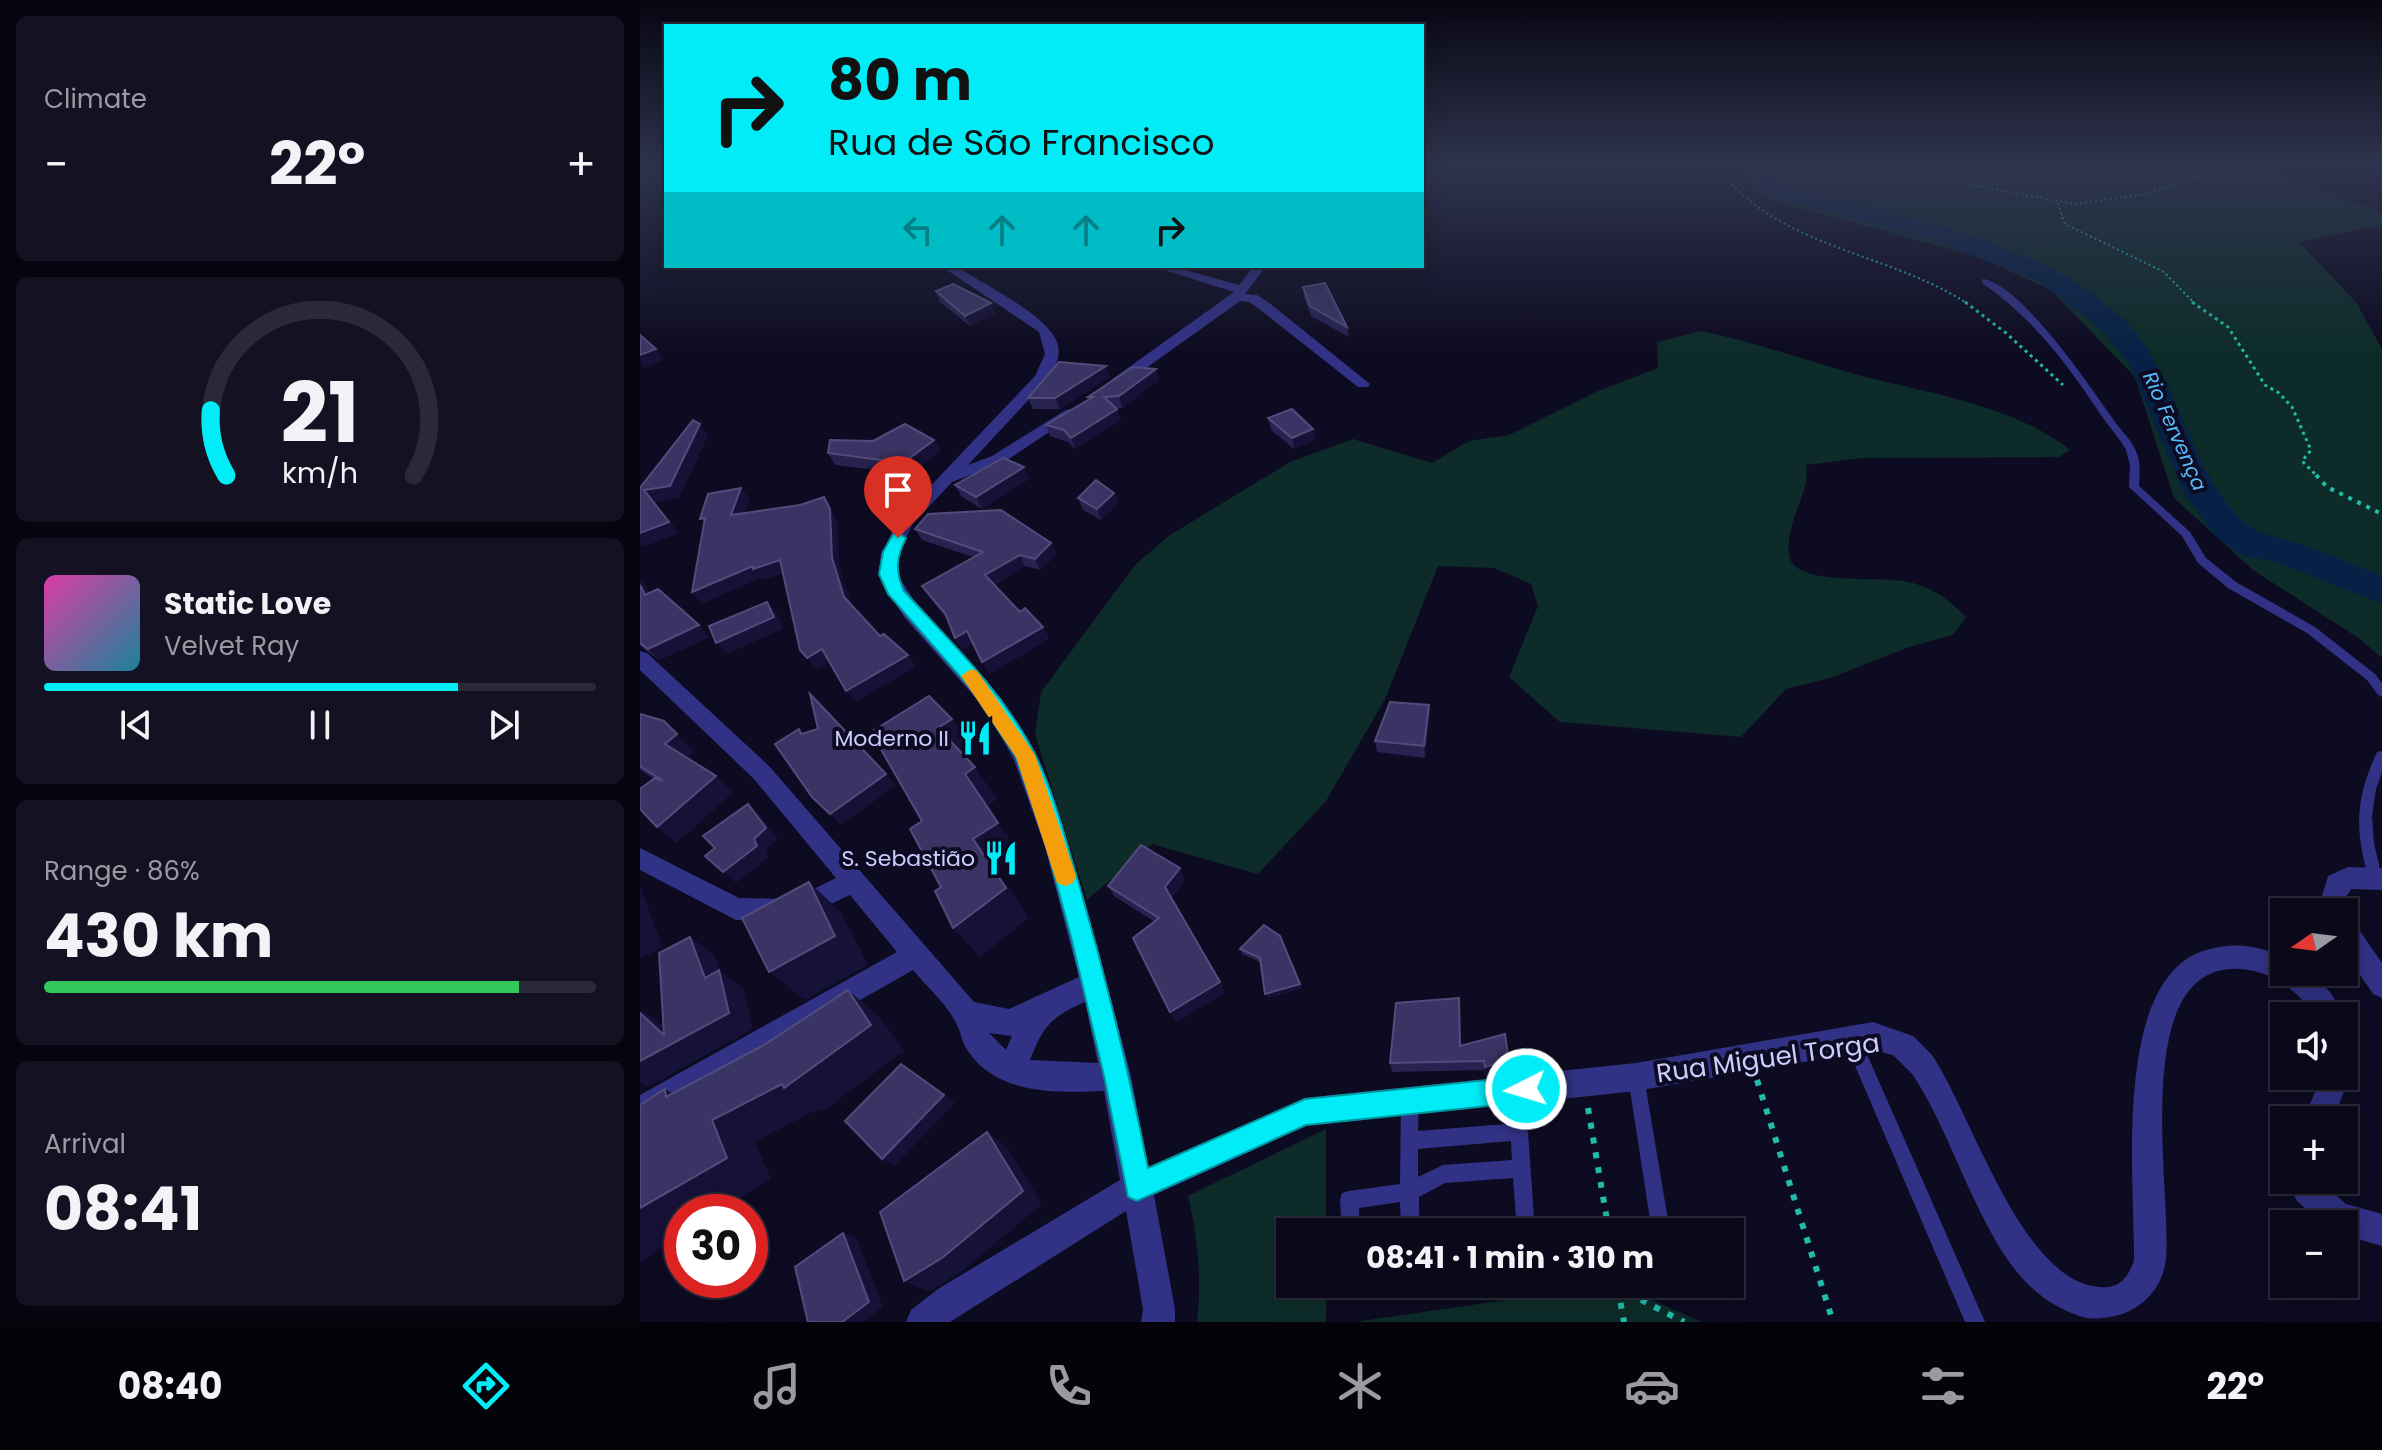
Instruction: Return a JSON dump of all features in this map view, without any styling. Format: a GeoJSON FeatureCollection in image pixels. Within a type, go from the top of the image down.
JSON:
{"type":"FeatureCollection","features":[{"type":"Feature","properties":{"kind":"street"},"geometry":{"type":"LineString","coordinates":[[950,268],[1031,318],[1054,342],[1052,360],[1041,378],[905,523],[891,552],[887,574],[896,594],[978,684],[1025,755],[1056,845],[1117,1076],[1159,1309],[1158,1322]]}},
{"type":"Feature","properties":{"kind":"street"},"geometry":{"type":"LineString","coordinates":[[1164,268],[1252,298],[1363,384]]}},
{"type":"Feature","properties":{"kind":"street"},"geometry":{"type":"LineString","coordinates":[[1107,389],[1238,294],[1258,268]]}},
{"type":"Feature","properties":{"kind":"street"},"geometry":{"type":"LineString","coordinates":[[943,481],[998,459],[1081,406]]}},
{"type":"Feature","properties":{"kind":"street"},"geometry":{"type":"LineString","coordinates":[[640,658],[761,772],[966,1013],[978,1042],[996,1059],[1013,1069],[1044,1079],[1117,1076]]}},
{"type":"Feature","properties":{"kind":"street"},"geometry":{"type":"LineString","coordinates":[[640,858],[736,909],[795,910],[855,881]]}},
{"type":"Feature","properties":{"kind":"street"},"geometry":{"type":"LineString","coordinates":[[2333,898],[2337,884],[2348,878],[2378,878]]}},
{"type":"Feature","properties":{"kind":"street"},"geometry":{"type":"LineString","coordinates":[[2358,950],[2382,985]]}},
{"type":"Feature","properties":{"kind":"street"},"geometry":{"type":"LineString","coordinates":[[640,1111],[916,955]]}},
{"type":"Feature","properties":{"kind":"street","name":"Rua Miguel Torga"},"geometry":{"type":"LineString","coordinates":[[923,1322],[950,1301],[1137,1187],[1305,1112],[1410,1099],[1585,1084],[1873,1036],[1894,1040],[1913,1053],[1937,1090],[2018,1249],[2039,1275],[2075,1300],[2103,1305],[2125,1300],[2140,1289],[2150,1261],[2148,1083],[2166,1000],[2185,973],[2203,961],[2244,956],[2270,963]]}},
{"type":"Feature","properties":{"kind":"street"},"geometry":{"type":"LineString","coordinates":[[966,1013],[1010,1023],[1094,984]]}},
{"type":"Feature","properties":{"kind":"street","name":"Rua Miguel Torga"},"geometry":{"type":"LineString","coordinates":[[2307,986],[2323,1002]]}},
{"type":"Feature","properties":{"kind":"street"},"geometry":{"type":"LineString","coordinates":[[1013,1069],[1028,1030],[1049,1004]]}},
{"type":"Feature","properties":{"kind":"street"},"geometry":{"type":"LineString","coordinates":[[2310,1194],[2335,1215],[2362,1228],[2382,1230]]}},
{"type":"Feature","properties":{"kind":"lane"},"geometry":{"type":"LineString","coordinates":[[1985,281],[2016,304],[2087,384],[2129,445],[2136,468],[2134,487],[2186,534],[2202,560],[2232,585],[2311,630],[2371,677],[2382,692]]}},
{"type":"Feature","properties":{"kind":"lane"},"geometry":{"type":"LineString","coordinates":[[2378,878],[2363,832],[2368,789],[2382,756]]}},
{"type":"Feature","properties":{"kind":"lane"},"geometry":{"type":"LineString","coordinates":[[1852,1040],[1975,1322]]}},
{"type":"Feature","properties":{"kind":"lane"},"geometry":{"type":"LineString","coordinates":[[1636,1077],[1659,1218]]}},
{"type":"Feature","properties":{"kind":"lane"},"geometry":{"type":"LineString","coordinates":[[1410,1099],[1410,1218]]}},
{"type":"Feature","properties":{"kind":"lane"},"geometry":{"type":"LineString","coordinates":[[1409,1141],[1519,1132],[1525,1218]]}},
{"type":"Feature","properties":{"kind":"lane"},"geometry":{"type":"LineString","coordinates":[[1350,1218],[1349,1200],[1410,1192],[1443,1174],[1521,1168]]}},
{"type":"Feature","properties":{"kind":"path"},"geometry":{"type":"LineString","coordinates":[[1802,229],[1956,297],[1989,319],[2072,392]]}},
{"type":"Feature","properties":{"kind":"path"},"geometry":{"type":"LineString","coordinates":[[2075,229],[2164,272],[2190,301],[2228,327],[2265,385],[2279,393],[2292,407],[2311,450],[2302,461],[2327,487],[2382,514]]}},
{"type":"Feature","properties":{"kind":"path"},"geometry":{"type":"LineString","coordinates":[[1750,1057],[1833,1322]]}},
{"type":"Feature","properties":{"kind":"path"},"geometry":{"type":"LineString","coordinates":[[1585,1084],[1607,1218]]}},
{"type":"Feature","properties":{"kind":"path"},"geometry":{"type":"LineString","coordinates":[[1620,1298],[1624,1322]]}},
{"type":"Feature","properties":{"kind":"path"},"geometry":{"type":"LineString","coordinates":[[1640,1298],[1684,1322]]}},
{"type":"Feature","properties":{"kind":"green space"},"geometry":{"type":"Polygon","coordinates":[[[1876,229],[2364,229],[2299,242],[2356,302],[2382,349],[2382,658],[2360,639],[2253,570],[2174,498],[2135,377],[2051,290],[1979,257],[1876,229]]]}},
{"type":"Feature","properties":{"kind":"green space"},"geometry":{"type":"Polygon","coordinates":[[[1701,331],[1991,409],[2046,434],[2070,450],[2059,457],[1861,458],[1806,465],[1805,486],[1789,543],[1789,555],[1794,565],[1822,576],[1897,580],[1934,591],[1966,617],[1953,635],[1909,647],[1830,678],[1786,689],[1741,737],[1560,722],[1509,677],[1538,606],[1531,584],[1494,568],[1438,566],[1385,699],[1326,801],[1258,874],[1152,844],[1087,900],[1035,734],[1041,692],[1135,565],[1170,535],[1290,462],[1353,439],[1432,463],[1469,441],[1509,435],[1598,391],[1658,368],[1657,342],[1701,331]]]}},
{"type":"Feature","properties":{"kind":"green space"},"geometry":{"type":"Polygon","coordinates":[[[1326,1129],[1326,1218],[1276,1218],[1276,1298],[1326,1298],[1326,1322],[1197,1322],[1198,1259],[1188,1196],[1326,1129]]]}},
{"type":"Feature","properties":{"kind":"green space"},"geometry":{"type":"Polygon","coordinates":[[[1519,1298],[1647,1298],[1702,1322],[1355,1322],[1519,1298]]]}},
{"type":"Feature","properties":{"kind":"building"},"geometry":{"type":"Polygon","coordinates":[[[1325,283],[1347,327],[1310,306],[1303,287],[1325,283]]]}},
{"type":"Feature","properties":{"kind":"building"},"geometry":{"type":"Polygon","coordinates":[[[953,284],[991,303],[965,316],[936,291],[953,284]]]}},
{"type":"Feature","properties":{"kind":"building"},"geometry":{"type":"Polygon","coordinates":[[[640,335],[656,349],[640,355],[640,335]]]}},
{"type":"Feature","properties":{"kind":"building"},"geometry":{"type":"Polygon","coordinates":[[[1059,362],[1106,366],[1055,398],[1028,398],[1059,362]]]}},
{"type":"Feature","properties":{"kind":"building"},"geometry":{"type":"Polygon","coordinates":[[[1133,367],[1156,369],[1119,396],[1104,397],[1117,409],[1071,438],[1064,430],[1046,425],[1093,397],[1088,397],[1133,367]]]}},
{"type":"Feature","properties":{"kind":"building"},"geometry":{"type":"Polygon","coordinates":[[[1292,409],[1313,429],[1292,438],[1268,418],[1292,409]]]}},
{"type":"Feature","properties":{"kind":"building"},"geometry":{"type":"Polygon","coordinates":[[[693,420],[700,424],[670,486],[644,490],[669,522],[640,533],[640,488],[693,420]]]}},
{"type":"Feature","properties":{"kind":"building"},"geometry":{"type":"Polygon","coordinates":[[[905,424],[934,440],[903,463],[828,453],[830,440],[873,441],[905,424]]]}},
{"type":"Feature","properties":{"kind":"building"},"geometry":{"type":"Polygon","coordinates":[[[1003,458],[1024,467],[976,497],[955,485],[1003,458]]]}},
{"type":"Feature","properties":{"kind":"building"},"geometry":{"type":"Polygon","coordinates":[[[1096,480],[1114,493],[1097,509],[1078,498],[1096,480]]]}},
{"type":"Feature","properties":{"kind":"building"},"geometry":{"type":"Polygon","coordinates":[[[741,488],[731,515],[800,505],[824,497],[830,509],[832,558],[844,597],[880,636],[884,634],[908,655],[846,691],[822,649],[807,658],[800,650],[780,560],[753,569],[753,566],[692,592],[705,518],[700,519],[708,494],[741,488]]]}},
{"type":"Feature","properties":{"kind":"building"},"geometry":{"type":"Polygon","coordinates":[[[1001,510],[1051,543],[1035,559],[1020,555],[985,575],[1020,612],[1025,608],[1043,627],[982,662],[967,631],[955,638],[945,613],[922,586],[983,552],[915,529],[928,514],[1001,510]]]}},
{"type":"Feature","properties":{"kind":"building"},"geometry":{"type":"Polygon","coordinates":[[[640,585],[645,595],[658,589],[699,625],[648,649],[640,643],[640,585]]]}},
{"type":"Feature","properties":{"kind":"building"},"geometry":{"type":"Polygon","coordinates":[[[767,602],[774,617],[716,643],[709,626],[767,602]]]}},
{"type":"Feature","properties":{"kind":"building"},"geometry":{"type":"Polygon","coordinates":[[[810,694],[886,774],[830,814],[812,797],[775,744],[799,729],[801,734],[818,729],[810,694]]]}},
{"type":"Feature","properties":{"kind":"building"},"geometry":{"type":"Polygon","coordinates":[[[929,696],[952,719],[938,728],[975,767],[965,774],[998,823],[973,839],[1006,888],[953,928],[935,891],[941,887],[910,829],[922,821],[871,732],[929,696]]]}},
{"type":"Feature","properties":{"kind":"building"},"geometry":{"type":"Polygon","coordinates":[[[1390,702],[1429,705],[1424,746],[1375,741],[1390,702]]]}},
{"type":"Feature","properties":{"kind":"building"},"geometry":{"type":"Polygon","coordinates":[[[640,714],[664,721],[677,734],[665,744],[716,776],[657,827],[640,809],[640,789],[655,778],[663,781],[640,766],[640,714]]]}},
{"type":"Feature","properties":{"kind":"building"},"geometry":{"type":"Polygon","coordinates":[[[748,804],[766,828],[754,839],[757,846],[723,872],[705,856],[715,848],[703,836],[748,804]]]}},
{"type":"Feature","properties":{"kind":"building"},"geometry":{"type":"Polygon","coordinates":[[[1141,845],[1180,868],[1165,887],[1220,982],[1170,1012],[1133,938],[1159,918],[1108,886],[1141,845]]]}},
{"type":"Feature","properties":{"kind":"building"},"geometry":{"type":"Polygon","coordinates":[[[809,882],[835,936],[769,972],[742,918],[809,882]]]}},
{"type":"Feature","properties":{"kind":"building"},"geometry":{"type":"Polygon","coordinates":[[[1264,925],[1280,936],[1300,984],[1265,994],[1260,958],[1240,949],[1264,925]]]}},
{"type":"Feature","properties":{"kind":"building"},"geometry":{"type":"Polygon","coordinates":[[[690,937],[705,978],[719,970],[729,1013],[640,1061],[640,1013],[664,1035],[659,953],[690,937]]]}},
{"type":"Feature","properties":{"kind":"building"},"geometry":{"type":"Polygon","coordinates":[[[848,990],[871,1025],[784,1088],[782,1084],[712,1120],[727,1158],[640,1208],[640,1105],[665,1089],[666,1097],[764,1045],[848,990]]]}},
{"type":"Feature","properties":{"kind":"building"},"geometry":{"type":"Polygon","coordinates":[[[1459,998],[1460,1046],[1505,1034],[1509,1061],[1485,1067],[1484,1061],[1390,1063],[1396,1003],[1459,998]]]}},
{"type":"Feature","properties":{"kind":"building"},"geometry":{"type":"Polygon","coordinates":[[[901,1064],[944,1095],[882,1159],[845,1121],[901,1064]]]}},
{"type":"Feature","properties":{"kind":"building"},"geometry":{"type":"Polygon","coordinates":[[[987,1132],[1023,1191],[942,1258],[904,1281],[880,1212],[987,1132]]]}},
{"type":"Feature","properties":{"kind":"building"},"geometry":{"type":"Polygon","coordinates":[[[843,1233],[869,1302],[842,1322],[808,1322],[795,1267],[843,1233]]]}},
{"type":"Feature","properties":{"kind":"waterway","name":"Rio Fervença"},"geometry":{"type":"LineString","coordinates":[[1919,229],[2047,275],[2111,323],[2143,362],[2203,496],[2230,529],[2256,547],[2282,551],[2382,591]]}},
{"type":"Feature","properties":{"kind":"slow traffic"},"geometry":{"type":"LineString","coordinates":[[971,676],[1025,755],[1065,876]]}},
{"type":"Feature","properties":{"kind":"place","name":"Moderno II"},"geometry":{"type":"Point","coordinates":[975,738]}},
{"type":"Feature","properties":{"kind":"place","name":"S. Sebastião"},"geometry":{"type":"Point","coordinates":[1001,858]}},
{"type":"Feature","properties":{"kind":"route"},"geometry":{"type":"LineString","coordinates":[[898,538],[891,552],[887,574],[896,594],[978,684],[1025,755],[1056,845],[1082,937],[1117,1076],[1137,1187],[1305,1112],[1526,1089]]}}]}
